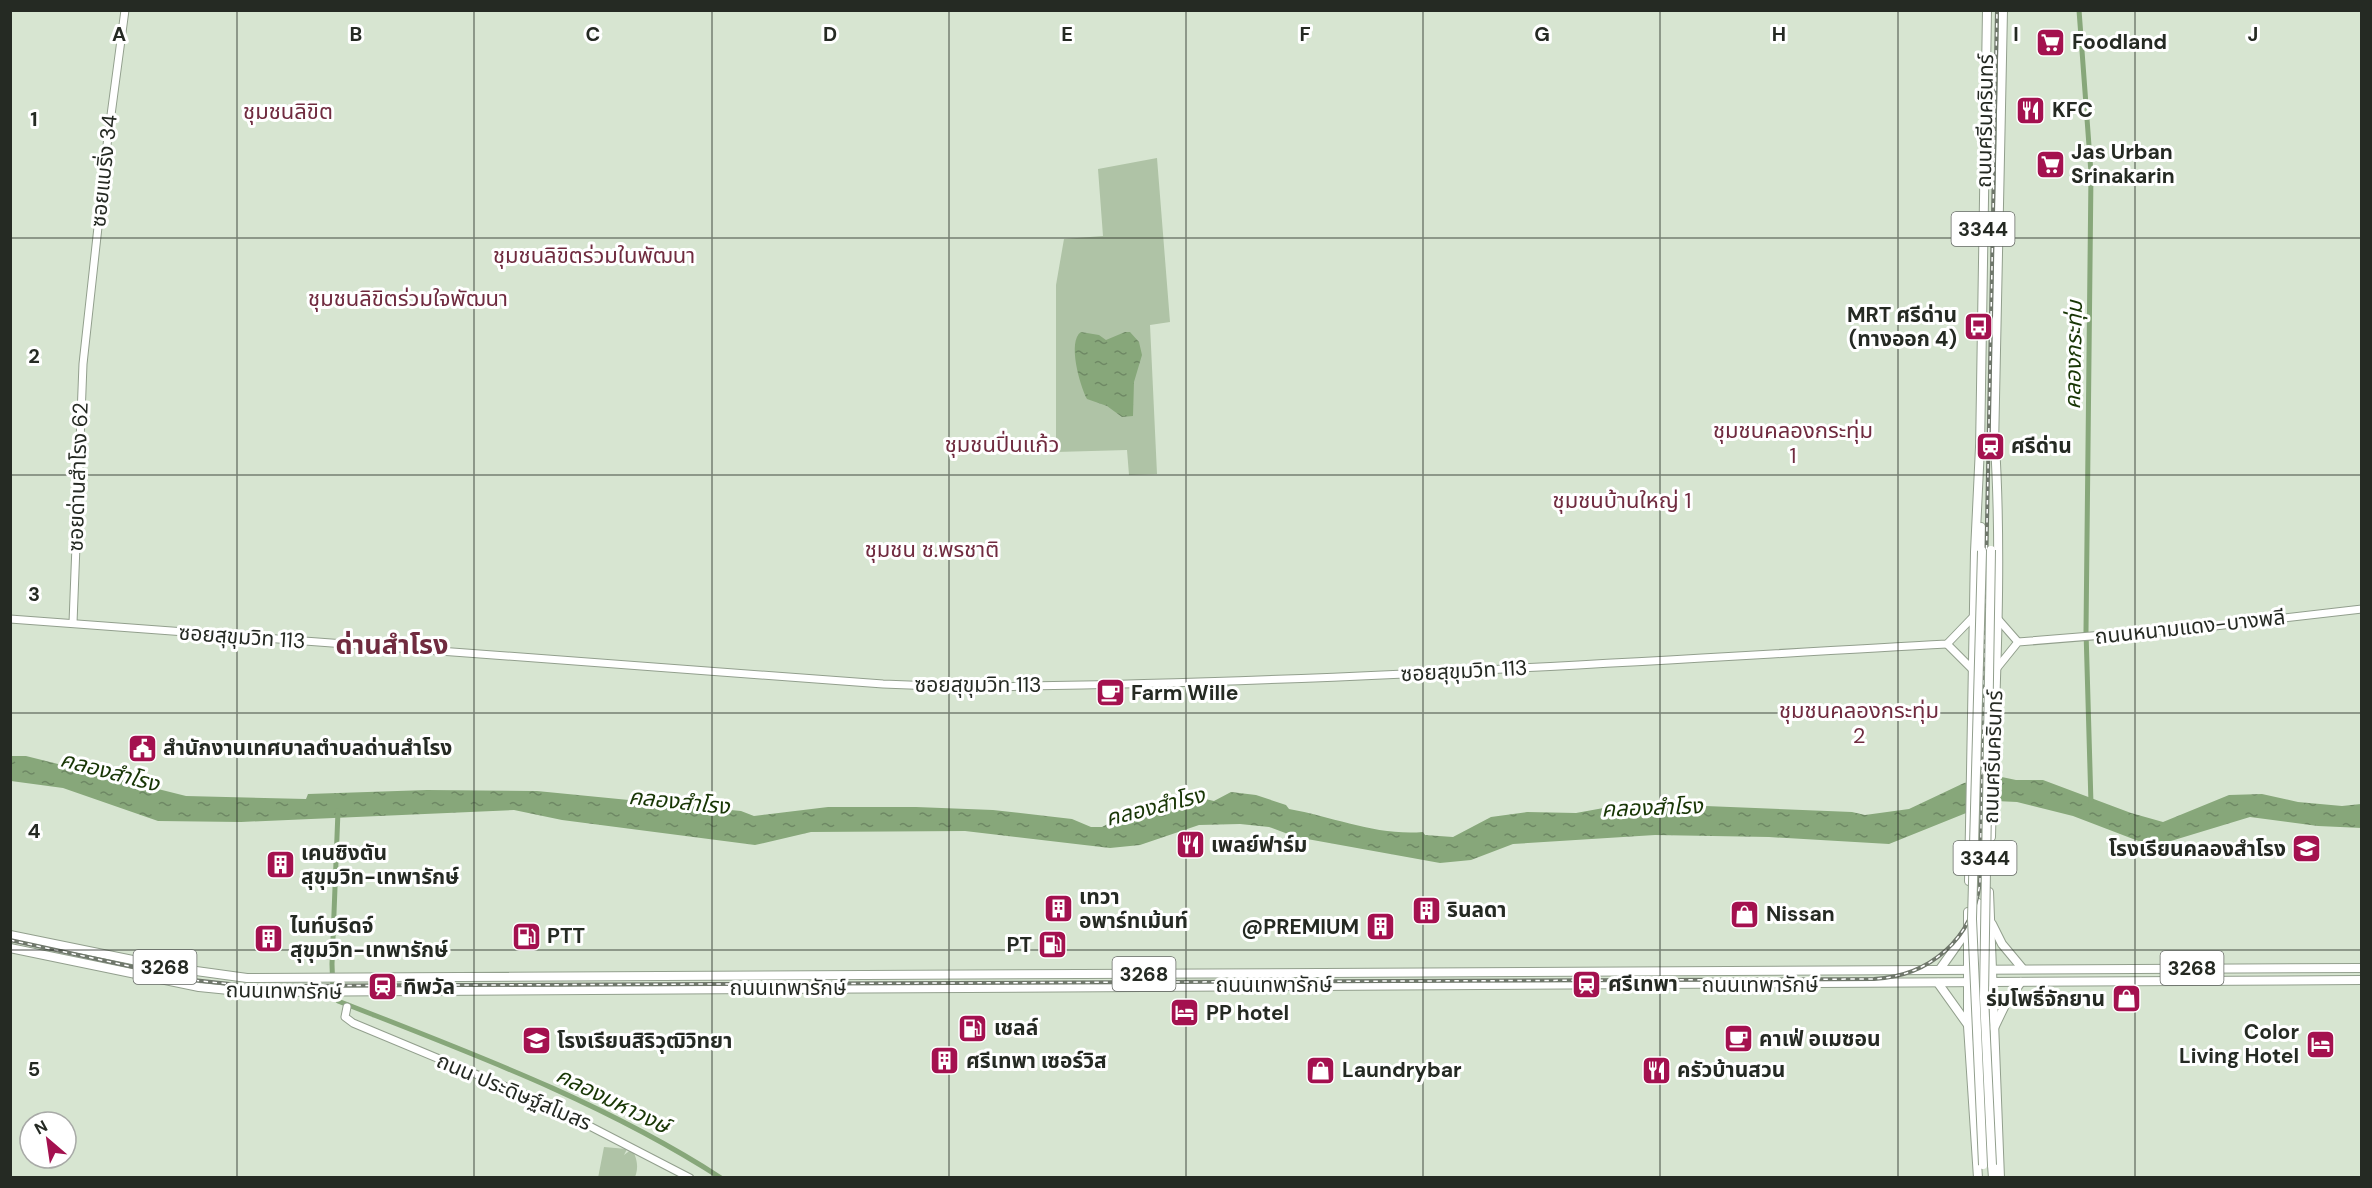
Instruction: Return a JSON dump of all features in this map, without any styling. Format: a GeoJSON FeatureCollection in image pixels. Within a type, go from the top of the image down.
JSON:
{"type":"FeatureCollection","features":[{"type":"Feature","properties":{"kind":"main road","name":"ซอยแบริ่ง 34"},"geometry":{"type":"LineString","coordinates":[[86,331],[125,10]]}},
{"type":"Feature","properties":{"kind":"main road","name":"ถนนศรีนครินทร์"},"geometry":{"type":"LineString","coordinates":[[1978,1178],[1968,1026],[1968,928],[1972,669],[1980,447],[1987,10]]}},
{"type":"Feature","properties":{"kind":"main road","name":"ถนนศรีนครินทร์"},"geometry":{"type":"LineString","coordinates":[[2000,1178],[1989,893],[1996,669],[1995,445],[2003,10]]}},
{"type":"Feature","properties":{"kind":"main road","name":"ซอยด่านสำโรง 62"},"geometry":{"type":"LineString","coordinates":[[73,623],[86,331]]}},
{"type":"Feature","properties":{"kind":"main road","name":"ถนนศรีนครินทร์"},"geometry":{"type":"LineString","coordinates":[[1993,1178],[1988,1165],[1972,919],[1986,550],[1995,445]]}},
{"type":"Feature","properties":{"kind":"main road","name":"ถนนศรีนครินทร์"},"geometry":{"type":"LineString","coordinates":[[1980,447],[1986,550]]}},
{"type":"Feature","properties":{"kind":"main road","name":"ถนนหนามแดง-บางพลี"},"geometry":{"type":"LineString","coordinates":[[2018,642],[2361,609]]}},
{"type":"Feature","properties":{"kind":"main road"},"geometry":{"type":"LineString","coordinates":[[1972,669],[1947,644],[1974,616]]}},
{"type":"Feature","properties":{"kind":"main road"},"geometry":{"type":"LineString","coordinates":[[1996,616],[2006,632],[2018,642],[1996,669]]}},
{"type":"Feature","properties":{"kind":"main road","name":"ซอยสุขุมวิท 113"},"geometry":{"type":"LineString","coordinates":[[10,619],[662,668],[986,688],[1254,681],[1583,666],[1947,644]]}},
{"type":"Feature","properties":{"kind":"main road"},"geometry":{"type":"LineString","coordinates":[[1969,892],[1972,901],[1978,903],[1987,901],[1989,893]]}},
{"type":"Feature","properties":{"kind":"main road"},"geometry":{"type":"LineString","coordinates":[[1978,903],[1982,1060]]}},
{"type":"Feature","properties":{"kind":"main road"},"geometry":{"type":"LineString","coordinates":[[1990,918],[2002,944],[2022,968]]}},
{"type":"Feature","properties":{"kind":"main road"},"geometry":{"type":"LineString","coordinates":[[1940,969],[1962,941],[1968,928]]}},
{"type":"Feature","properties":{"kind":"main road","name":"ถนนเทพารักษ์"},"geometry":{"type":"LineString","coordinates":[[10,935],[216,975],[322,978],[1968,968],[2361,968]]}},
{"type":"Feature","properties":{"kind":"main road","name":"ถนนเทพารักษ์"},"geometry":{"type":"LineString","coordinates":[[10,948],[222,991],[2361,980]]}},
{"type":"Feature","properties":{"kind":"main road"},"geometry":{"type":"LineString","coordinates":[[629,989],[630,977]]}},
{"type":"Feature","properties":{"kind":"main road"},"geometry":{"type":"LineString","coordinates":[[1993,1032],[2006,1004],[2021,982]]}},
{"type":"Feature","properties":{"kind":"main road"},"geometry":{"type":"LineString","coordinates":[[1938,983],[1968,1026]]}},
{"type":"Feature","properties":{"kind":"main road","name":"ถนน ประดิษฐ์สโมสร"},"geometry":{"type":"LineString","coordinates":[[347,1007],[345,1017],[353,1023],[545,1102],[690,1178]]}},
{"type":"Feature","properties":{"kind":"main road"},"geometry":{"type":"LineString","coordinates":[[1971,1071],[1974,1064],[1982,1060],[1990,1063],[1994,1069]]}},
{"type":"Feature","properties":{"kind":"main road","name":"ถนนศรีนครินทร์"},"geometry":{"type":"LineString","coordinates":[[1983,1178],[1988,1165]]}},
{"type":"Feature","properties":{"kind":"shaded area"},"geometry":{"type":"Polygon","coordinates":[[[1157,158],[1170,322],[1150,325],[1157,474],[1129,475],[1127,450],[1056,452],[1056,285],[1064,239],[1103,236],[1098,169],[1157,158]]]}},
{"type":"Feature","properties":{"kind":"shaded area"},"geometry":{"type":"Polygon","coordinates":[[[604,1147],[627,1149],[624,1155],[632,1149],[637,1163],[635,1177],[598,1178],[604,1147]]]}},
{"type":"Feature","properties":{"kind":"water"},"geometry":{"type":"Polygon","coordinates":[[[1081,332],[1099,335],[1106,340],[1130,332],[1139,342],[1142,355],[1134,382],[1133,416],[1122,417],[1107,406],[1087,399],[1078,374],[1075,354],[1075,344],[1081,332]]]}},
{"type":"Feature","properties":{"kind":"water","name":"คลองสำโรง"},"geometry":{"type":"Polygon","coordinates":[[[11,756],[26,756],[186,796],[306,799],[308,794],[427,790],[537,791],[741,811],[754,816],[828,807],[916,807],[993,810],[1072,819],[1091,827],[1102,827],[1144,804],[1184,794],[1214,801],[1231,792],[1256,795],[1286,805],[1289,809],[1372,829],[1423,832],[1425,835],[1453,837],[1491,817],[1527,812],[1576,813],[1631,803],[1852,812],[1865,815],[1909,809],[1964,783],[1997,776],[2016,780],[2043,780],[2131,813],[2163,822],[2229,795],[2262,794],[2298,802],[2342,806],[2361,804],[2362,828],[2318,826],[2250,817],[2161,844],[2141,842],[2073,816],[2017,802],[1996,801],[1889,844],[1769,837],[1655,835],[1513,844],[1471,860],[1440,863],[1296,837],[1269,827],[1240,824],[1199,825],[1140,845],[1110,848],[965,831],[811,832],[755,845],[562,820],[514,810],[241,822],[158,821],[63,788],[11,781],[11,756]]]}},
{"type":"Feature","properties":{"kind":"waterway","name":"คลองกระทุ่ม"},"geometry":{"type":"LineString","coordinates":[[2079,10],[2091,173],[2086,631],[2091,804]]}},
{"type":"Feature","properties":{"kind":"waterway","name":"คลองมหาวงษ์"},"geometry":{"type":"LineString","coordinates":[[338,811],[332,964],[333,993],[338,1001],[485,1059],[582,1102],[676,1150],[721,1178]]}},
{"type":"Feature","properties":{"kind":"railway"},"geometry":{"type":"LineString","coordinates":[[10,940],[193,980],[248,986],[1874,979],[1913,971],[1945,951],[1958,937],[1976,902],[1980,882],[1997,10]]}},
{"type":"Feature","properties":{"kind":"place","name":"Foodland"},"geometry":{"type":"Point","coordinates":[2051,42]}},
{"type":"Feature","properties":{"kind":"place","name":"KFC"},"geometry":{"type":"Point","coordinates":[2031,110]}},
{"type":"Feature","properties":{"kind":"place","name":"Jas Urban Srinakarin"},"geometry":{"type":"Point","coordinates":[2050,164]}},
{"type":"Feature","properties":{"kind":"place","name":"MRT ศรีด่าน (ทางออก 4)"},"geometry":{"type":"Point","coordinates":[1978,327]}},
{"type":"Feature","properties":{"kind":"place","name":"ศรีด่าน"},"geometry":{"type":"Point","coordinates":[1990,446]}},
{"type":"Feature","properties":{"kind":"place","name":"Farm Wille"},"geometry":{"type":"Point","coordinates":[1110,693]}},
{"type":"Feature","properties":{"kind":"place","name":"สำนักงานเทศบาลตำบลด่านสำโรง"},"geometry":{"type":"Point","coordinates":[142,748]}},
{"type":"Feature","properties":{"kind":"place","name":"เพลย์ฟาร์ม"},"geometry":{"type":"Point","coordinates":[1190,845]}},
{"type":"Feature","properties":{"kind":"place","name":"โรงเรียนคลองสำโรง"},"geometry":{"type":"Point","coordinates":[2307,849]}},
{"type":"Feature","properties":{"kind":"place","name":"เคนซิงตัน สุขุมวิท-เทพารักษ์"},"geometry":{"type":"Point","coordinates":[280,865]}},
{"type":"Feature","properties":{"kind":"place","name":"เทวา อพาร์ทเม้นท์"},"geometry":{"type":"Point","coordinates":[1058,909]}},
{"type":"Feature","properties":{"kind":"place","name":"รินลดา"},"geometry":{"type":"Point","coordinates":[1426,910]}},
{"type":"Feature","properties":{"kind":"place","name":"Nissan"},"geometry":{"type":"Point","coordinates":[1745,914]}},
{"type":"Feature","properties":{"kind":"place","name":"@PREMIUM"},"geometry":{"type":"Point","coordinates":[1380,927]}},
{"type":"Feature","properties":{"kind":"place","name":"PTT"},"geometry":{"type":"Point","coordinates":[526,936]}},
{"type":"Feature","properties":{"kind":"place","name":"ไนท์บริดจ์ สุขุมวิท-เทพารักษ์"},"geometry":{"type":"Point","coordinates":[269,938]}},
{"type":"Feature","properties":{"kind":"place","name":"PT"},"geometry":{"type":"Point","coordinates":[1053,945]}},
{"type":"Feature","properties":{"kind":"place","name":"ศรีเทพา"},"geometry":{"type":"Point","coordinates":[1587,984]}},
{"type":"Feature","properties":{"kind":"place","name":"ทิพวัล"},"geometry":{"type":"Point","coordinates":[382,987]}},
{"type":"Feature","properties":{"kind":"place","name":"ร่มโพธิ์จักยาน"},"geometry":{"type":"Point","coordinates":[2126,999]}},
{"type":"Feature","properties":{"kind":"place","name":"PP hotel"},"geometry":{"type":"Point","coordinates":[1185,1013]}},
{"type":"Feature","properties":{"kind":"place","name":"เชลล์"},"geometry":{"type":"Point","coordinates":[973,1028]}},
{"type":"Feature","properties":{"kind":"place","name":"คาเฟ่ อเมซอน"},"geometry":{"type":"Point","coordinates":[1738,1039]}},
{"type":"Feature","properties":{"kind":"place","name":"โรงเรียนสิริวุฒิวิทยา"},"geometry":{"type":"Point","coordinates":[536,1041]}},
{"type":"Feature","properties":{"kind":"place","name":"Color Living Hotel"},"geometry":{"type":"Point","coordinates":[2320,1044]}},
{"type":"Feature","properties":{"kind":"place","name":"ศรีเทพา เซอร์วิส"},"geometry":{"type":"Point","coordinates":[945,1061]}},
{"type":"Feature","properties":{"kind":"place","name":"Laundrybar"},"geometry":{"type":"Point","coordinates":[1321,1070]}},
{"type":"Feature","properties":{"kind":"place","name":"ครัวบ้านสวน"},"geometry":{"type":"Point","coordinates":[1656,1070]}},
{"type":"Feature","properties":{"kind":"district","name":"ชุมชนลิขิต"},"geometry":{"type":"Point","coordinates":[288,111]}},
{"type":"Feature","properties":{"kind":"district","name":"ชุมชนลิขิตร่วมในพัฒนา"},"geometry":{"type":"Point","coordinates":[594,255]}},
{"type":"Feature","properties":{"kind":"district","name":"ชุมชนลิขิตร่วมใจพัฒนา"},"geometry":{"type":"Point","coordinates":[408,298]}},
{"type":"Feature","properties":{"kind":"district","name":"ชุมชนคลองกระทุ่ม 1"},"geometry":{"type":"Point","coordinates":[1793,443]}},
{"type":"Feature","properties":{"kind":"district","name":"ชุมชนปิ่นแก้ว"},"geometry":{"type":"Point","coordinates":[1002,444]}},
{"type":"Feature","properties":{"kind":"district","name":"ชุมชนบ้านใหญ่ 1"},"geometry":{"type":"Point","coordinates":[1622,500]}},
{"type":"Feature","properties":{"kind":"district","name":"ชุมชน ช.พรชาติ"},"geometry":{"type":"Point","coordinates":[932,549]}},
{"type":"Feature","properties":{"kind":"district","name":"ด่านสำโรง"},"geometry":{"type":"Point","coordinates":[392,645]}},
{"type":"Feature","properties":{"kind":"district","name":"ชุมชนคลองกระทุ่ม 2"},"geometry":{"type":"Point","coordinates":[1859,722]}}]}
